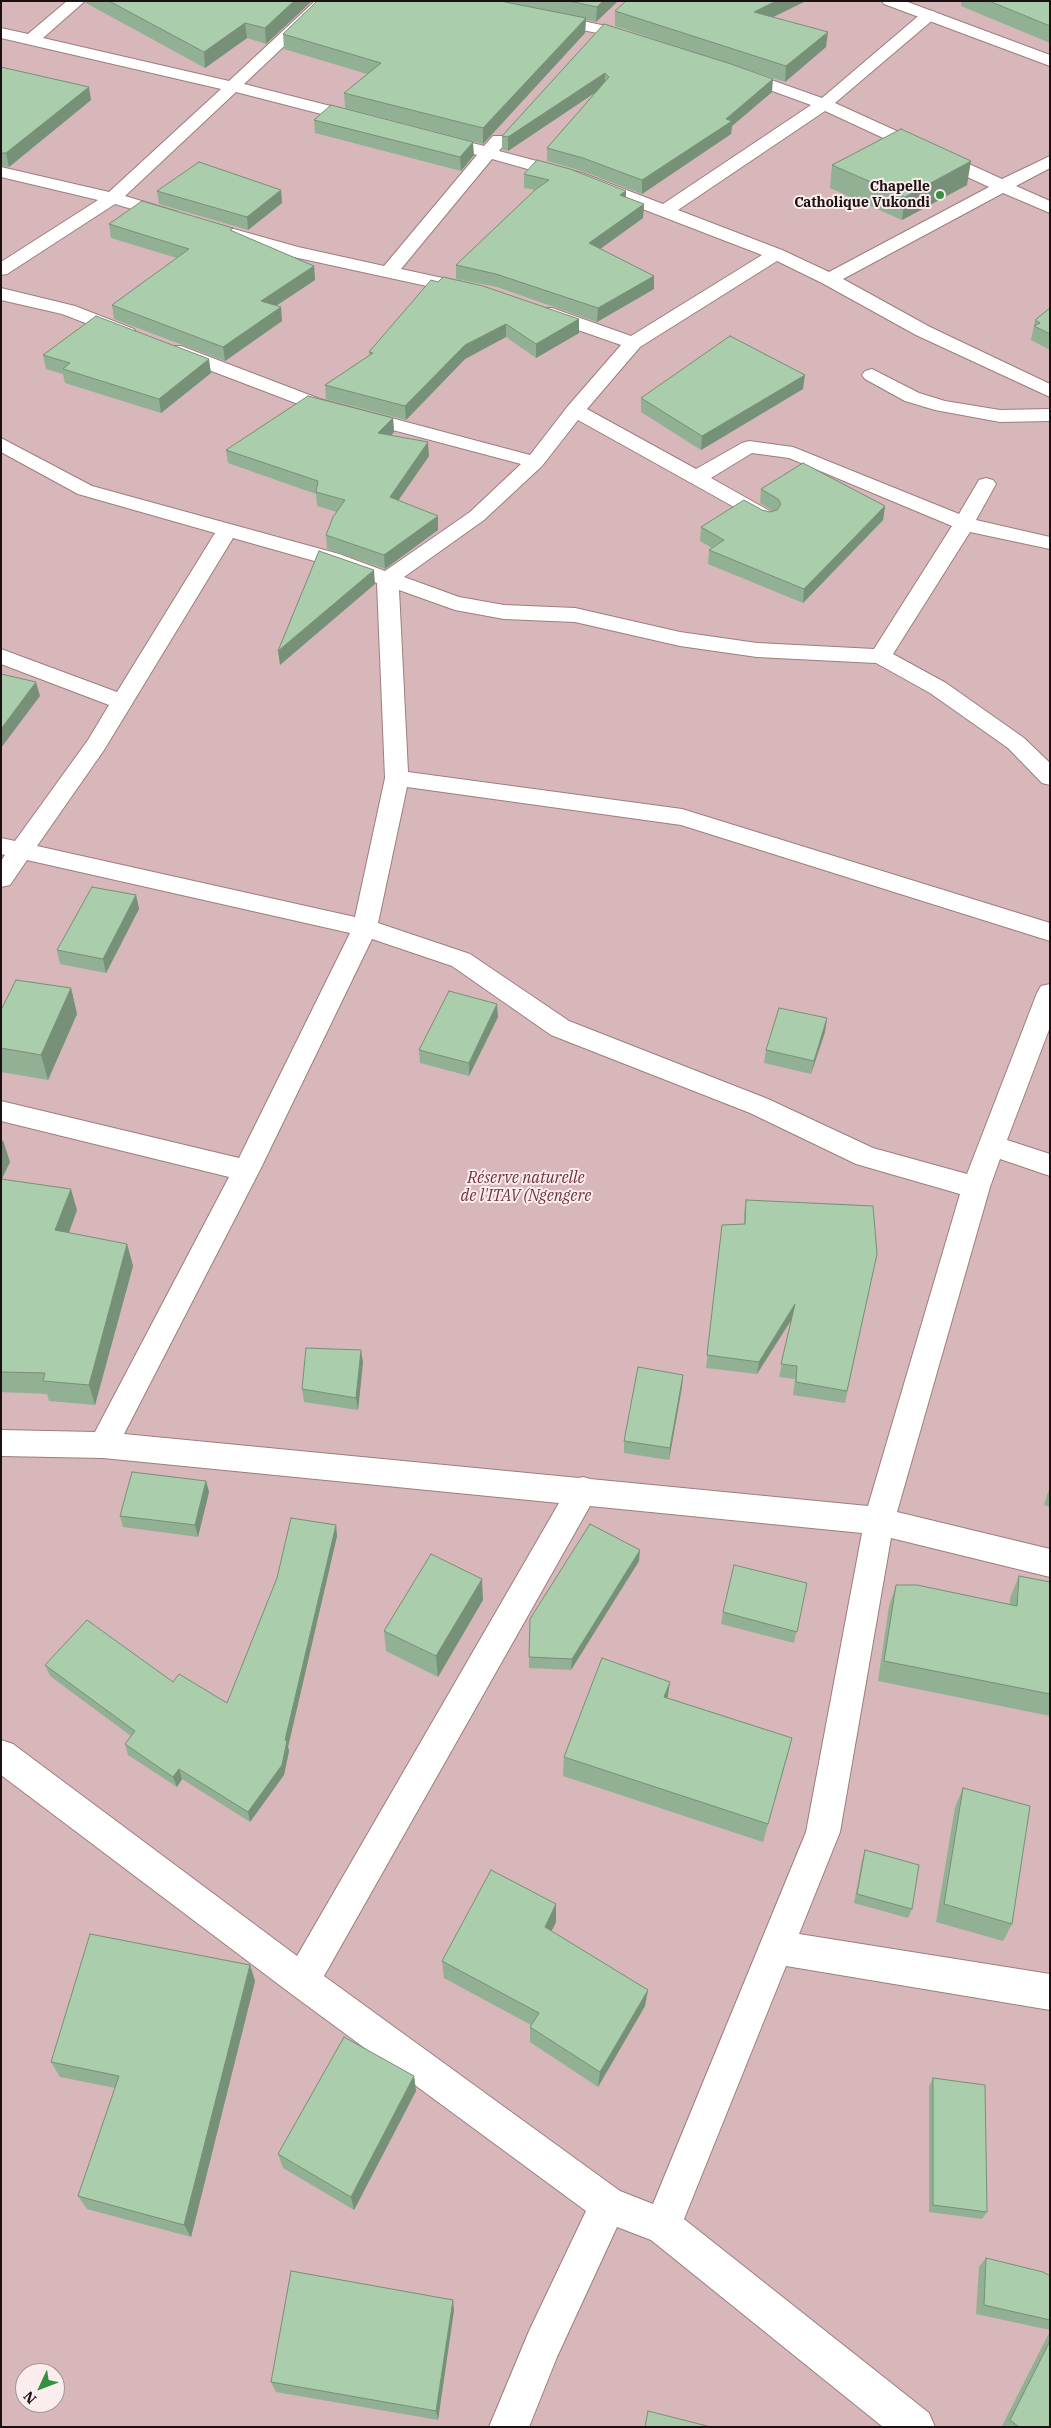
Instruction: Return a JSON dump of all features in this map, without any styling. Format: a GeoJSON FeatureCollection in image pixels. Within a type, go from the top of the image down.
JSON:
{"type":"FeatureCollection","features":[{"type":"Feature","properties":{"kind":"street"},"geometry":{"type":"LineString","coordinates":[[30,41],[77,1]]}},
{"type":"Feature","properties":{"kind":"street"},"geometry":{"type":"LineString","coordinates":[[1,270],[113,198],[324,1]]}},
{"type":"Feature","properties":{"kind":"street"},"geometry":{"type":"LineString","coordinates":[[899,2],[1050,60]]}},
{"type":"Feature","properties":{"kind":"street"},"geometry":{"type":"LineString","coordinates":[[665,211],[824,104],[929,15]]}},
{"type":"Feature","properties":{"kind":"street"},"geometry":{"type":"LineString","coordinates":[[533,16],[606,24],[646,44]]}},
{"type":"Feature","properties":{"kind":"street"},"geometry":{"type":"LineString","coordinates":[[587,44],[606,24]]}},
{"type":"Feature","properties":{"kind":"street"},"geometry":{"type":"LineString","coordinates":[[1,33],[231,86],[374,123]]}},
{"type":"Feature","properties":{"kind":"street"},"geometry":{"type":"LineString","coordinates":[[718,67],[824,104],[1050,208]]}},
{"type":"Feature","properties":{"kind":"street"},"geometry":{"type":"LineString","coordinates":[[388,273],[508,130]]}},
{"type":"Feature","properties":{"kind":"street"},"geometry":{"type":"LineString","coordinates":[[421,135],[488,152],[576,178],[776,254],[829,279],[924,331],[1050,391]]}},
{"type":"Feature","properties":{"kind":"street"},"geometry":{"type":"LineString","coordinates":[[829,279],[1050,161]]}},
{"type":"Feature","properties":{"kind":"street"},"geometry":{"type":"LineString","coordinates":[[1,172],[113,198],[295,252],[489,293]]}},
{"type":"Feature","properties":{"kind":"street"},"geometry":{"type":"LineString","coordinates":[[388,579],[477,516],[535,462],[575,410],[633,343],[776,254]]}},
{"type":"Feature","properties":{"kind":"street"},"geometry":{"type":"LineString","coordinates":[[1,294],[68,310],[141,338]]}},
{"type":"Feature","properties":{"kind":"street"},"geometry":{"type":"LineString","coordinates":[[525,305],[633,343]]}},
{"type":"Feature","properties":{"kind":"street"},"geometry":{"type":"LineString","coordinates":[[159,345],[313,403],[535,462]]}},
{"type":"Feature","properties":{"kind":"street"},"geometry":{"type":"LineString","coordinates":[[872,375],[912,397],[942,406],[1000,416],[1050,414]]}},
{"type":"Feature","properties":{"kind":"street"},"geometry":{"type":"LineString","coordinates":[[575,410],[768,518]]}},
{"type":"Feature","properties":{"kind":"street"},"geometry":{"type":"LineString","coordinates":[[1,444],[85,490],[332,559],[455,603],[504,612],[575,615],[680,639],[757,650],[880,656],[938,688],[1008,738],[1050,777]]}},
{"type":"Feature","properties":{"kind":"street"},"geometry":{"type":"LineString","coordinates":[[697,478],[749,447],[793,453],[964,524],[1050,543]]}},
{"type":"Feature","properties":{"kind":"street"},"geometry":{"type":"LineString","coordinates":[[880,656],[964,524],[986,484]]}},
{"type":"Feature","properties":{"kind":"street"},"geometry":{"type":"LineString","coordinates":[[1,879],[11,848],[96,745],[227,531]]}},
{"type":"Feature","properties":{"kind":"street"},"geometry":{"type":"LineString","coordinates":[[103,1445],[246,1170],[365,928],[397,778],[388,579]]}},
{"type":"Feature","properties":{"kind":"street"},"geometry":{"type":"LineString","coordinates":[[1,656],[122,702]]}},
{"type":"Feature","properties":{"kind":"street"},"geometry":{"type":"LineString","coordinates":[[397,778],[682,817],[1050,932]]}},
{"type":"Feature","properties":{"kind":"street"},"geometry":{"type":"LineString","coordinates":[[11,848],[365,928],[461,960],[560,1028],[759,1106],[866,1158],[976,1187]]}},
{"type":"Feature","properties":{"kind":"street"},"geometry":{"type":"LineString","coordinates":[[663,2226],[822,1832],[879,1521],[976,1187],[1050,993]]}},
{"type":"Feature","properties":{"kind":"street"},"geometry":{"type":"LineString","coordinates":[[1,1111],[246,1170]]}},
{"type":"Feature","properties":{"kind":"street"},"geometry":{"type":"LineString","coordinates":[[992,1145],[1050,1165]]}},
{"type":"Feature","properties":{"kind":"street"},"geometry":{"type":"LineString","coordinates":[[1,1443],[103,1445],[583,1490],[879,1521],[1050,1562]]}},
{"type":"Feature","properties":{"kind":"street"},"geometry":{"type":"LineString","coordinates":[[302,1981],[583,1490]]}},
{"type":"Feature","properties":{"kind":"street"},"geometry":{"type":"LineString","coordinates":[[1,1755],[302,1981],[608,2205],[663,2226],[915,2427]]}},
{"type":"Feature","properties":{"kind":"street"},"geometry":{"type":"LineString","coordinates":[[775,1947],[1050,1992]]}},
{"type":"Feature","properties":{"kind":"street"},"geometry":{"type":"LineString","coordinates":[[509,2427],[543,2345],[608,2205]]}},
{"type":"Feature","properties":{"kind":"green space","name":"Réserve naturelle de l'ITAV (Ngengere"},"geometry":{"type":"Polygon","coordinates":[[[1,1],[1050,1],[1050,2427],[1,2427],[1,1]]]}},
{"type":"Feature","properties":{"kind":"building"},"geometry":{"type":"Polygon","coordinates":[[[109,1],[294,1],[265,28],[245,23],[204,52],[109,1]]]}},
{"type":"Feature","properties":{"kind":"building"},"geometry":{"type":"Polygon","coordinates":[[[317,1],[500,1],[586,18],[483,128],[344,93],[381,63],[283,34],[317,1]]]}},
{"type":"Feature","properties":{"kind":"building"},"geometry":{"type":"Polygon","coordinates":[[[569,1],[603,1],[597,7],[569,1]]]}},
{"type":"Feature","properties":{"kind":"building"},"geometry":{"type":"Polygon","coordinates":[[[626,1],[776,1],[754,12],[828,32],[786,66],[615,11],[626,1]]]}},
{"type":"Feature","properties":{"kind":"building"},"geometry":{"type":"Polygon","coordinates":[[[989,1],[1050,1],[1050,26],[989,1]]]}},
{"type":"Feature","properties":{"kind":"building"},"geometry":{"type":"Polygon","coordinates":[[[604,24],[773,79],[726,119],[732,121],[642,180],[583,158],[547,148],[609,77],[605,73],[508,137],[502,136],[604,24]]]}},
{"type":"Feature","properties":{"kind":"building"},"geometry":{"type":"Polygon","coordinates":[[[1,67],[89,87],[6,153],[1,153],[1,67]]]}},
{"type":"Feature","properties":{"kind":"building"},"geometry":{"type":"Polygon","coordinates":[[[331,105],[473,142],[460,157],[314,120],[331,105]]]}},
{"type":"Feature","properties":{"kind":"building"},"geometry":{"type":"Polygon","coordinates":[[[901,129],[971,161],[905,197],[832,165],[901,129]]]}},
{"type":"Feature","properties":{"kind":"building"},"geometry":{"type":"Polygon","coordinates":[[[537,160],[570,169],[626,191],[620,195],[644,204],[589,243],[654,276],[598,308],[496,274],[456,265],[535,190],[549,180],[524,174],[537,160]]]}},
{"type":"Feature","properties":{"kind":"building"},"geometry":{"type":"Polygon","coordinates":[[[199,162],[281,190],[247,217],[157,191],[199,162]]]}},
{"type":"Feature","properties":{"kind":"building"},"geometry":{"type":"Polygon","coordinates":[[[142,201],[233,228],[230,230],[314,266],[261,301],[281,307],[223,347],[112,305],[189,249],[109,224],[142,201]]]}},
{"type":"Feature","properties":{"kind":"building"},"geometry":{"type":"Polygon","coordinates":[[[443,277],[483,286],[579,319],[536,344],[506,324],[465,345],[405,406],[325,385],[373,353],[369,352],[431,280],[438,282],[443,277]]]}},
{"type":"Feature","properties":{"kind":"building"},"geometry":{"type":"Polygon","coordinates":[[[1050,308],[1050,334],[1034,326],[1040,323],[1035,320],[1050,308]]]}},
{"type":"Feature","properties":{"kind":"building"},"geometry":{"type":"Polygon","coordinates":[[[96,316],[209,359],[159,399],[63,369],[70,363],[43,355],[96,316]]]}},
{"type":"Feature","properties":{"kind":"building"},"geometry":{"type":"Polygon","coordinates":[[[730,336],[805,375],[702,436],[641,398],[730,336]]]}},
{"type":"Feature","properties":{"kind":"building"},"geometry":{"type":"Polygon","coordinates":[[[308,396],[393,418],[378,433],[428,442],[390,497],[438,516],[384,555],[326,535],[333,517],[345,500],[316,492],[318,481],[226,450],[308,396]]]}},
{"type":"Feature","properties":{"kind":"building"},"geometry":{"type":"Polygon","coordinates":[[[803,463],[885,506],[804,589],[709,550],[724,540],[701,527],[744,500],[762,510],[770,512],[777,510],[781,504],[778,499],[761,489],[803,463]]]}},
{"type":"Feature","properties":{"kind":"building"},"geometry":{"type":"Polygon","coordinates":[[[319,551],[374,570],[278,651],[319,551]]]}},
{"type":"Feature","properties":{"kind":"building"},"geometry":{"type":"Polygon","coordinates":[[[1,674],[36,682],[1,729],[1,674]]]}},
{"type":"Feature","properties":{"kind":"building"},"geometry":{"type":"Polygon","coordinates":[[[92,887],[136,895],[103,959],[57,950],[92,887]]]}},
{"type":"Feature","properties":{"kind":"building"},"geometry":{"type":"Polygon","coordinates":[[[16,980],[71,988],[41,1055],[1,1048],[1,1010],[16,980]]]}},
{"type":"Feature","properties":{"kind":"building"},"geometry":{"type":"Polygon","coordinates":[[[449,991],[497,1004],[469,1063],[419,1050],[449,991]]]}},
{"type":"Feature","properties":{"kind":"building"},"geometry":{"type":"Polygon","coordinates":[[[779,1008],[827,1018],[814,1061],[766,1050],[779,1008]]]}},
{"type":"Feature","properties":{"kind":"building"},"geometry":{"type":"Polygon","coordinates":[[[1,1179],[71,1189],[55,1230],[127,1244],[89,1385],[43,1381],[45,1373],[1,1372],[1,1179]]]}},
{"type":"Feature","properties":{"kind":"building"},"geometry":{"type":"Polygon","coordinates":[[[746,1200],[873,1206],[877,1254],[847,1391],[796,1382],[797,1366],[781,1364],[795,1304],[759,1362],[707,1355],[722,1225],[745,1224],[746,1200]]]}},
{"type":"Feature","properties":{"kind":"building"},"geometry":{"type":"Polygon","coordinates":[[[306,1348],[361,1350],[356,1398],[302,1389],[306,1348]]]}},
{"type":"Feature","properties":{"kind":"building"},"geometry":{"type":"Polygon","coordinates":[[[638,1367],[683,1375],[670,1448],[624,1441],[638,1367]]]}},
{"type":"Feature","properties":{"kind":"building"},"geometry":{"type":"Polygon","coordinates":[[[132,1472],[206,1481],[195,1525],[120,1516],[132,1472]]]}},
{"type":"Feature","properties":{"kind":"building"},"geometry":{"type":"Polygon","coordinates":[[[291,1518],[336,1525],[285,1740],[287,1741],[282,1765],[248,1812],[179,1769],[173,1777],[125,1744],[135,1731],[45,1665],[87,1620],[173,1682],[179,1674],[227,1703],[277,1578],[291,1518]]]}},
{"type":"Feature","properties":{"kind":"building"},"geometry":{"type":"Polygon","coordinates":[[[590,1524],[640,1550],[572,1659],[529,1657],[530,1619],[590,1524]]]}},
{"type":"Feature","properties":{"kind":"building"},"geometry":{"type":"Polygon","coordinates":[[[431,1554],[482,1579],[436,1656],[384,1631],[431,1554]]]}},
{"type":"Feature","properties":{"kind":"building"},"geometry":{"type":"Polygon","coordinates":[[[734,1565],[807,1583],[797,1632],[723,1612],[734,1565]]]}},
{"type":"Feature","properties":{"kind":"building"},"geometry":{"type":"Polygon","coordinates":[[[1019,1576],[1050,1582],[1050,1694],[884,1661],[896,1585],[917,1585],[1017,1606],[1019,1576]]]}},
{"type":"Feature","properties":{"kind":"building"},"geometry":{"type":"Polygon","coordinates":[[[602,1658],[670,1682],[664,1697],[792,1738],[768,1824],[564,1757],[602,1658]]]}},
{"type":"Feature","properties":{"kind":"building"},"geometry":{"type":"Polygon","coordinates":[[[963,1788],[1030,1806],[1012,1924],[944,1904],[963,1788]]]}},
{"type":"Feature","properties":{"kind":"building"},"geometry":{"type":"Polygon","coordinates":[[[865,1850],[919,1865],[912,1909],[857,1894],[865,1850]]]}},
{"type":"Feature","properties":{"kind":"building"},"geometry":{"type":"Polygon","coordinates":[[[491,1870],[556,1904],[545,1927],[648,1990],[600,2072],[530,2027],[539,2013],[442,1961],[491,1870]]]}},
{"type":"Feature","properties":{"kind":"building"},"geometry":{"type":"Polygon","coordinates":[[[90,1934],[250,1965],[184,2225],[78,2196],[119,2076],[51,2062],[90,1934]]]}},
{"type":"Feature","properties":{"kind":"building"},"geometry":{"type":"Polygon","coordinates":[[[344,2037],[414,2076],[351,2197],[278,2154],[344,2037]]]}},
{"type":"Feature","properties":{"kind":"building"},"geometry":{"type":"Polygon","coordinates":[[[933,2078],[985,2085],[987,2212],[933,2205],[933,2078]]]}},
{"type":"Feature","properties":{"kind":"building"},"geometry":{"type":"Polygon","coordinates":[[[986,2258],[1043,2272],[1050,2276],[1050,2320],[984,2305],[986,2258]]]}},
{"type":"Feature","properties":{"kind":"building"},"geometry":{"type":"Polygon","coordinates":[[[291,2271],[453,2300],[436,2411],[271,2382],[291,2271]]]}},
{"type":"Feature","properties":{"kind":"building"},"geometry":{"type":"Polygon","coordinates":[[[1050,2341],[1050,2427],[1019,2427],[1010,2420],[1050,2341]]]}},
{"type":"Feature","properties":{"kind":"building"},"geometry":{"type":"Polygon","coordinates":[[[648,2411],[711,2427],[645,2427],[648,2411]]]}},
{"type":"Feature","properties":{"kind":"place","name":"Chapelle Catholique Vukondi"},"geometry":{"type":"Point","coordinates":[940,195]}}]}
